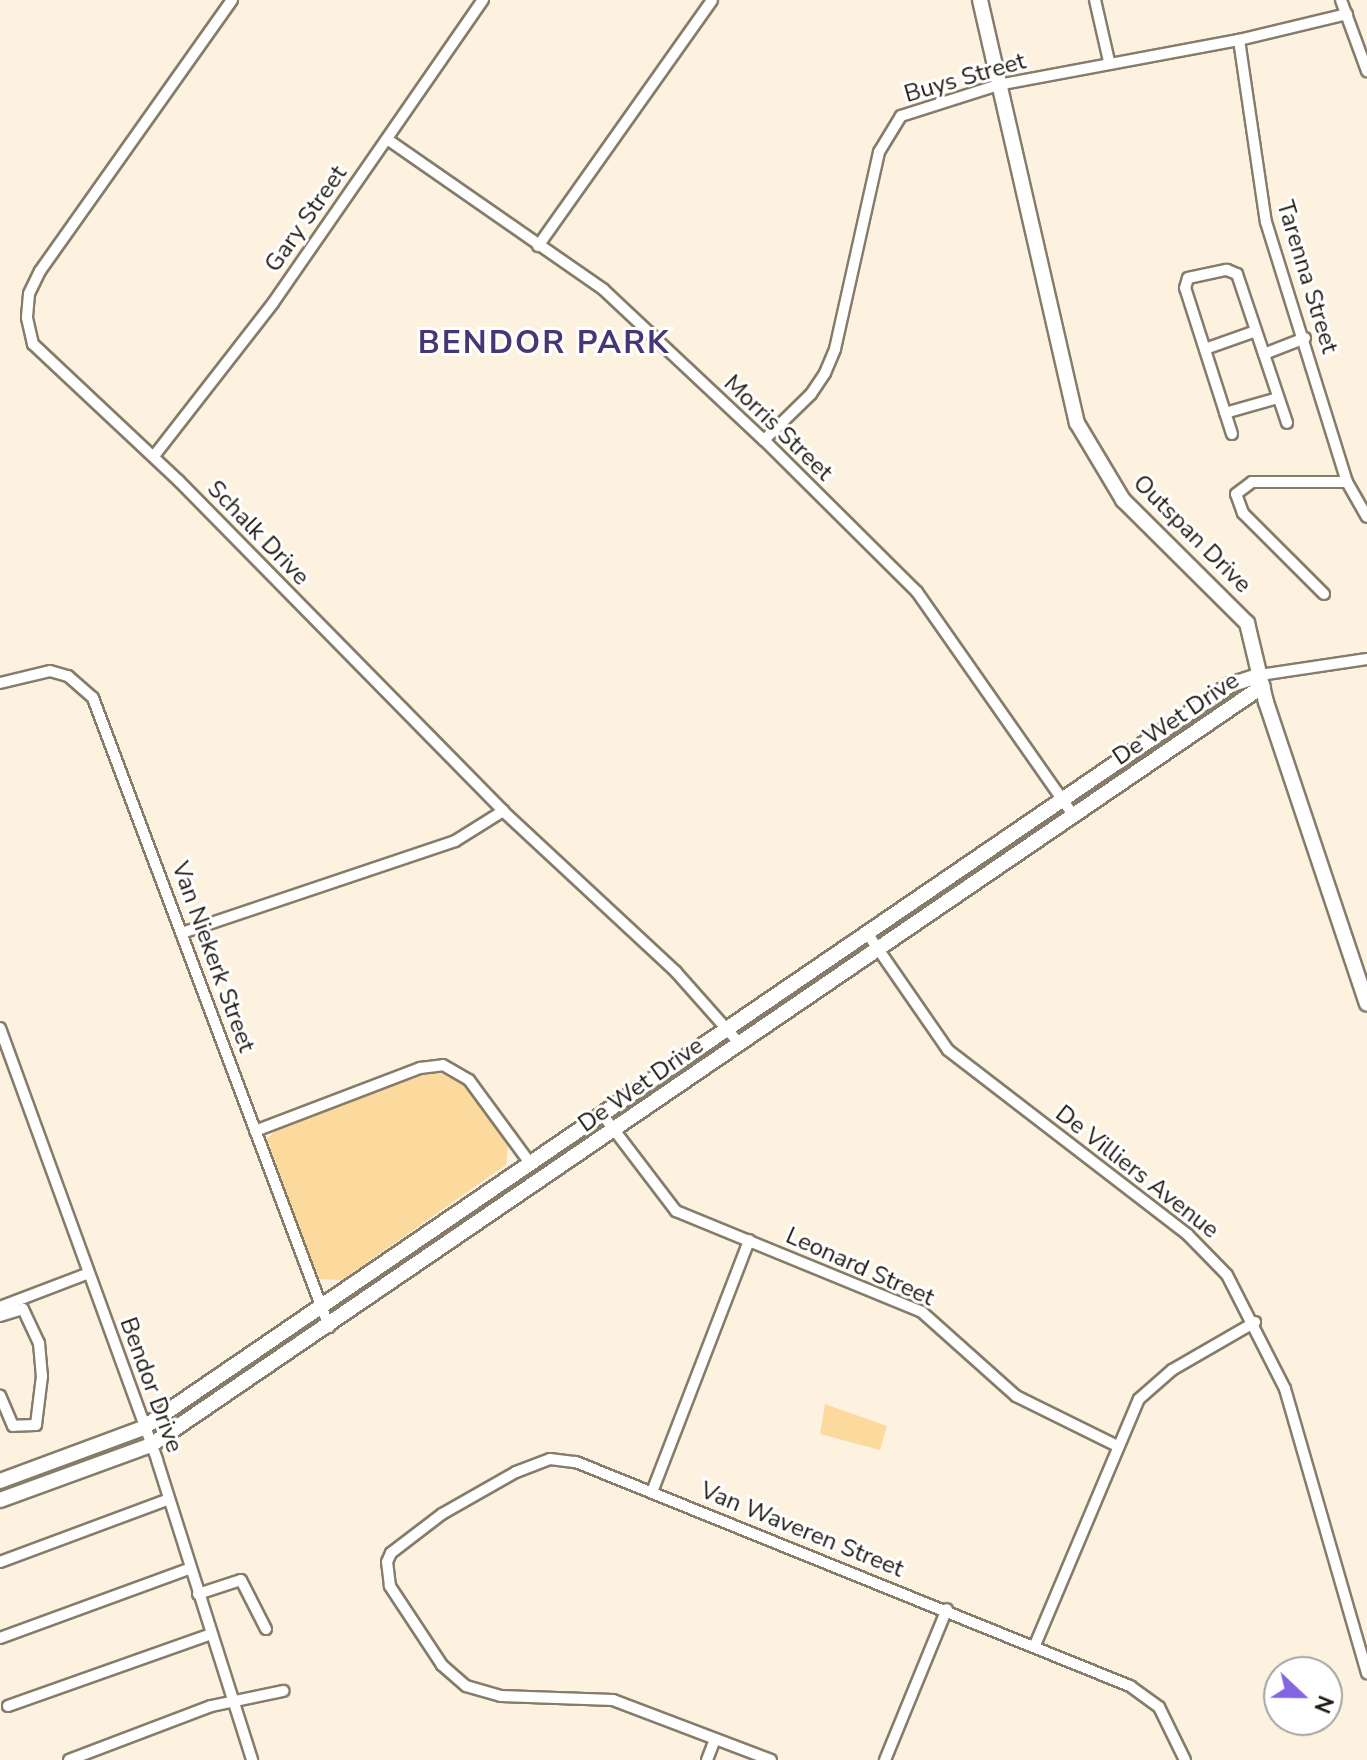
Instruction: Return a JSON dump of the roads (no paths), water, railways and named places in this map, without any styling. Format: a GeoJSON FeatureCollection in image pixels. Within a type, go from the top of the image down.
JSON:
{"type":"FeatureCollection","features":[{"type":"Feature","properties":{"kind":"street","name":"Schalk Drive"},"geometry":{"type":"LineString","coordinates":[[232,0],[40,271],[29,294],[27,318],[33,344],[154,456],[503,811],[595,892],[739,1043]]}},
{"type":"Feature","properties":{"kind":"street","name":"Gary Street"},"geometry":{"type":"LineString","coordinates":[[154,456],[273,303],[483,0]]}},
{"type":"Feature","properties":{"kind":"street"},"geometry":{"type":"LineString","coordinates":[[538,246],[712,0]]}},
{"type":"Feature","properties":{"kind":"street","name":"Outspan Drive"},"geometry":{"type":"LineString","coordinates":[[980,0],[1077,423],[1123,500],[1242,615],[1253,637],[1261,680],[1367,1004]]}},
{"type":"Feature","properties":{"kind":"street"},"geometry":{"type":"LineString","coordinates":[[1095,0],[1109,61]]}},
{"type":"Feature","properties":{"kind":"street"},"geometry":{"type":"LineString","coordinates":[[1341,0],[1367,71]]}},
{"type":"Feature","properties":{"kind":"street","name":"Buys Street"},"geometry":{"type":"LineString","coordinates":[[764,440],[811,394],[835,349],[879,152],[890,128],[913,109],[998,85],[1109,61],[1239,40],[1347,14]]}},
{"type":"Feature","properties":{"kind":"street","name":"Tarenna Street"},"geometry":{"type":"LineString","coordinates":[[1239,40],[1263,210],[1347,482],[1367,517]]}},
{"type":"Feature","properties":{"kind":"street","name":"Morris Street"},"geometry":{"type":"LineString","coordinates":[[387,139],[604,290],[764,440],[917,592],[1073,815]]}},
{"type":"Feature","properties":{"kind":"street"},"geometry":{"type":"LineString","coordinates":[[1232,434],[1185,288],[1188,278],[1232,270],[1287,423]]}},
{"type":"Feature","properties":{"kind":"street"},"geometry":{"type":"LineString","coordinates":[[1205,349],[1256,331]]}},
{"type":"Feature","properties":{"kind":"street"},"geometry":{"type":"LineString","coordinates":[[1264,354],[1305,338]]}},
{"type":"Feature","properties":{"kind":"street"},"geometry":{"type":"LineString","coordinates":[[1225,413],[1278,398]]}},
{"type":"Feature","properties":{"kind":"street"},"geometry":{"type":"LineString","coordinates":[[1324,594],[1243,513],[1236,494],[1252,482],[1347,482]]}},
{"type":"Feature","properties":{"kind":"street","name":"De Wet Drive"},"geometry":{"type":"LineString","coordinates":[[0,1481],[143,1428],[322,1309],[726,1027],[1230,685],[1367,659]]}},
{"type":"Feature","properties":{"kind":"street","name":"Van Niekerk Street"},"geometry":{"type":"LineString","coordinates":[[0,683],[50,671],[68,676],[93,698],[185,932],[329,1327]]}},
{"type":"Feature","properties":{"kind":"street","name":"De Wet Drive"},"geometry":{"type":"LineString","coordinates":[[0,1500],[151,1445],[329,1327],[739,1043],[879,950],[1261,680]]}},
{"type":"Feature","properties":{"kind":"street"},"geometry":{"type":"LineString","coordinates":[[185,932],[455,841],[503,811]]}},
{"type":"Feature","properties":{"kind":"street","name":"De Villiers Avenue"},"geometry":{"type":"LineString","coordinates":[[867,933],[948,1050],[1199,1244],[1227,1275],[1255,1322],[1285,1389],[1367,1673]]}},
{"type":"Feature","properties":{"kind":"street","name":"Bendor Drive"},"geometry":{"type":"LineString","coordinates":[[0,1028],[151,1445],[191,1568],[229,1701],[252,1760]]}},
{"type":"Feature","properties":{"kind":"street"},"geometry":{"type":"LineString","coordinates":[[255,1131],[420,1068],[443,1065],[469,1080],[530,1163]]}},
{"type":"Feature","properties":{"kind":"street","name":"Leonard Street"},"geometry":{"type":"LineString","coordinates":[[602,1114],[676,1211],[922,1312],[1016,1396],[1117,1446]]}},
{"type":"Feature","properties":{"kind":"street"},"geometry":{"type":"LineString","coordinates":[[652,1492],[749,1240]]}},
{"type":"Feature","properties":{"kind":"street"},"geometry":{"type":"LineString","coordinates":[[0,1307],[89,1273]]}},
{"type":"Feature","properties":{"kind":"street"},"geometry":{"type":"LineString","coordinates":[[0,1316],[23,1309],[39,1343],[42,1376],[36,1425],[13,1426],[0,1396]]}},
{"type":"Feature","properties":{"kind":"street"},"geometry":{"type":"LineString","coordinates":[[1035,1645],[1139,1399],[1150,1386],[1255,1322]]}},
{"type":"Feature","properties":{"kind":"street","name":"Van Waveren Street"},"geometry":{"type":"LineString","coordinates":[[715,1739],[613,1700],[501,1696],[466,1686],[442,1665],[390,1586],[387,1562],[397,1545],[442,1514],[533,1463],[576,1462],[1035,1645],[1149,1697],[1171,1727],[1185,1760]]}},
{"type":"Feature","properties":{"kind":"street"},"geometry":{"type":"LineString","coordinates":[[0,1562],[169,1499]]}},
{"type":"Feature","properties":{"kind":"street"},"geometry":{"type":"LineString","coordinates":[[0,1638],[191,1568]]}},
{"type":"Feature","properties":{"kind":"street"},"geometry":{"type":"LineString","coordinates":[[198,1594],[241,1580],[266,1629]]}},
{"type":"Feature","properties":{"kind":"street"},"geometry":{"type":"LineString","coordinates":[[885,1760],[947,1609]]}},
{"type":"Feature","properties":{"kind":"street"},"geometry":{"type":"LineString","coordinates":[[1355,1635],[1367,1631]]}},
{"type":"Feature","properties":{"kind":"street"},"geometry":{"type":"LineString","coordinates":[[8,1706],[208,1635]]}},
{"type":"Feature","properties":{"kind":"street"},"geometry":{"type":"LineString","coordinates":[[69,1760],[211,1706],[283,1691]]}},
{"type":"Feature","properties":{"kind":"street"},"geometry":{"type":"LineString","coordinates":[[707,1760],[715,1739],[771,1760]]}},
{"type":"Feature","properties":{"kind":"district","name":"BENDOR PARK"},"geometry":{"type":"Point","coordinates":[544,343]}}]}
